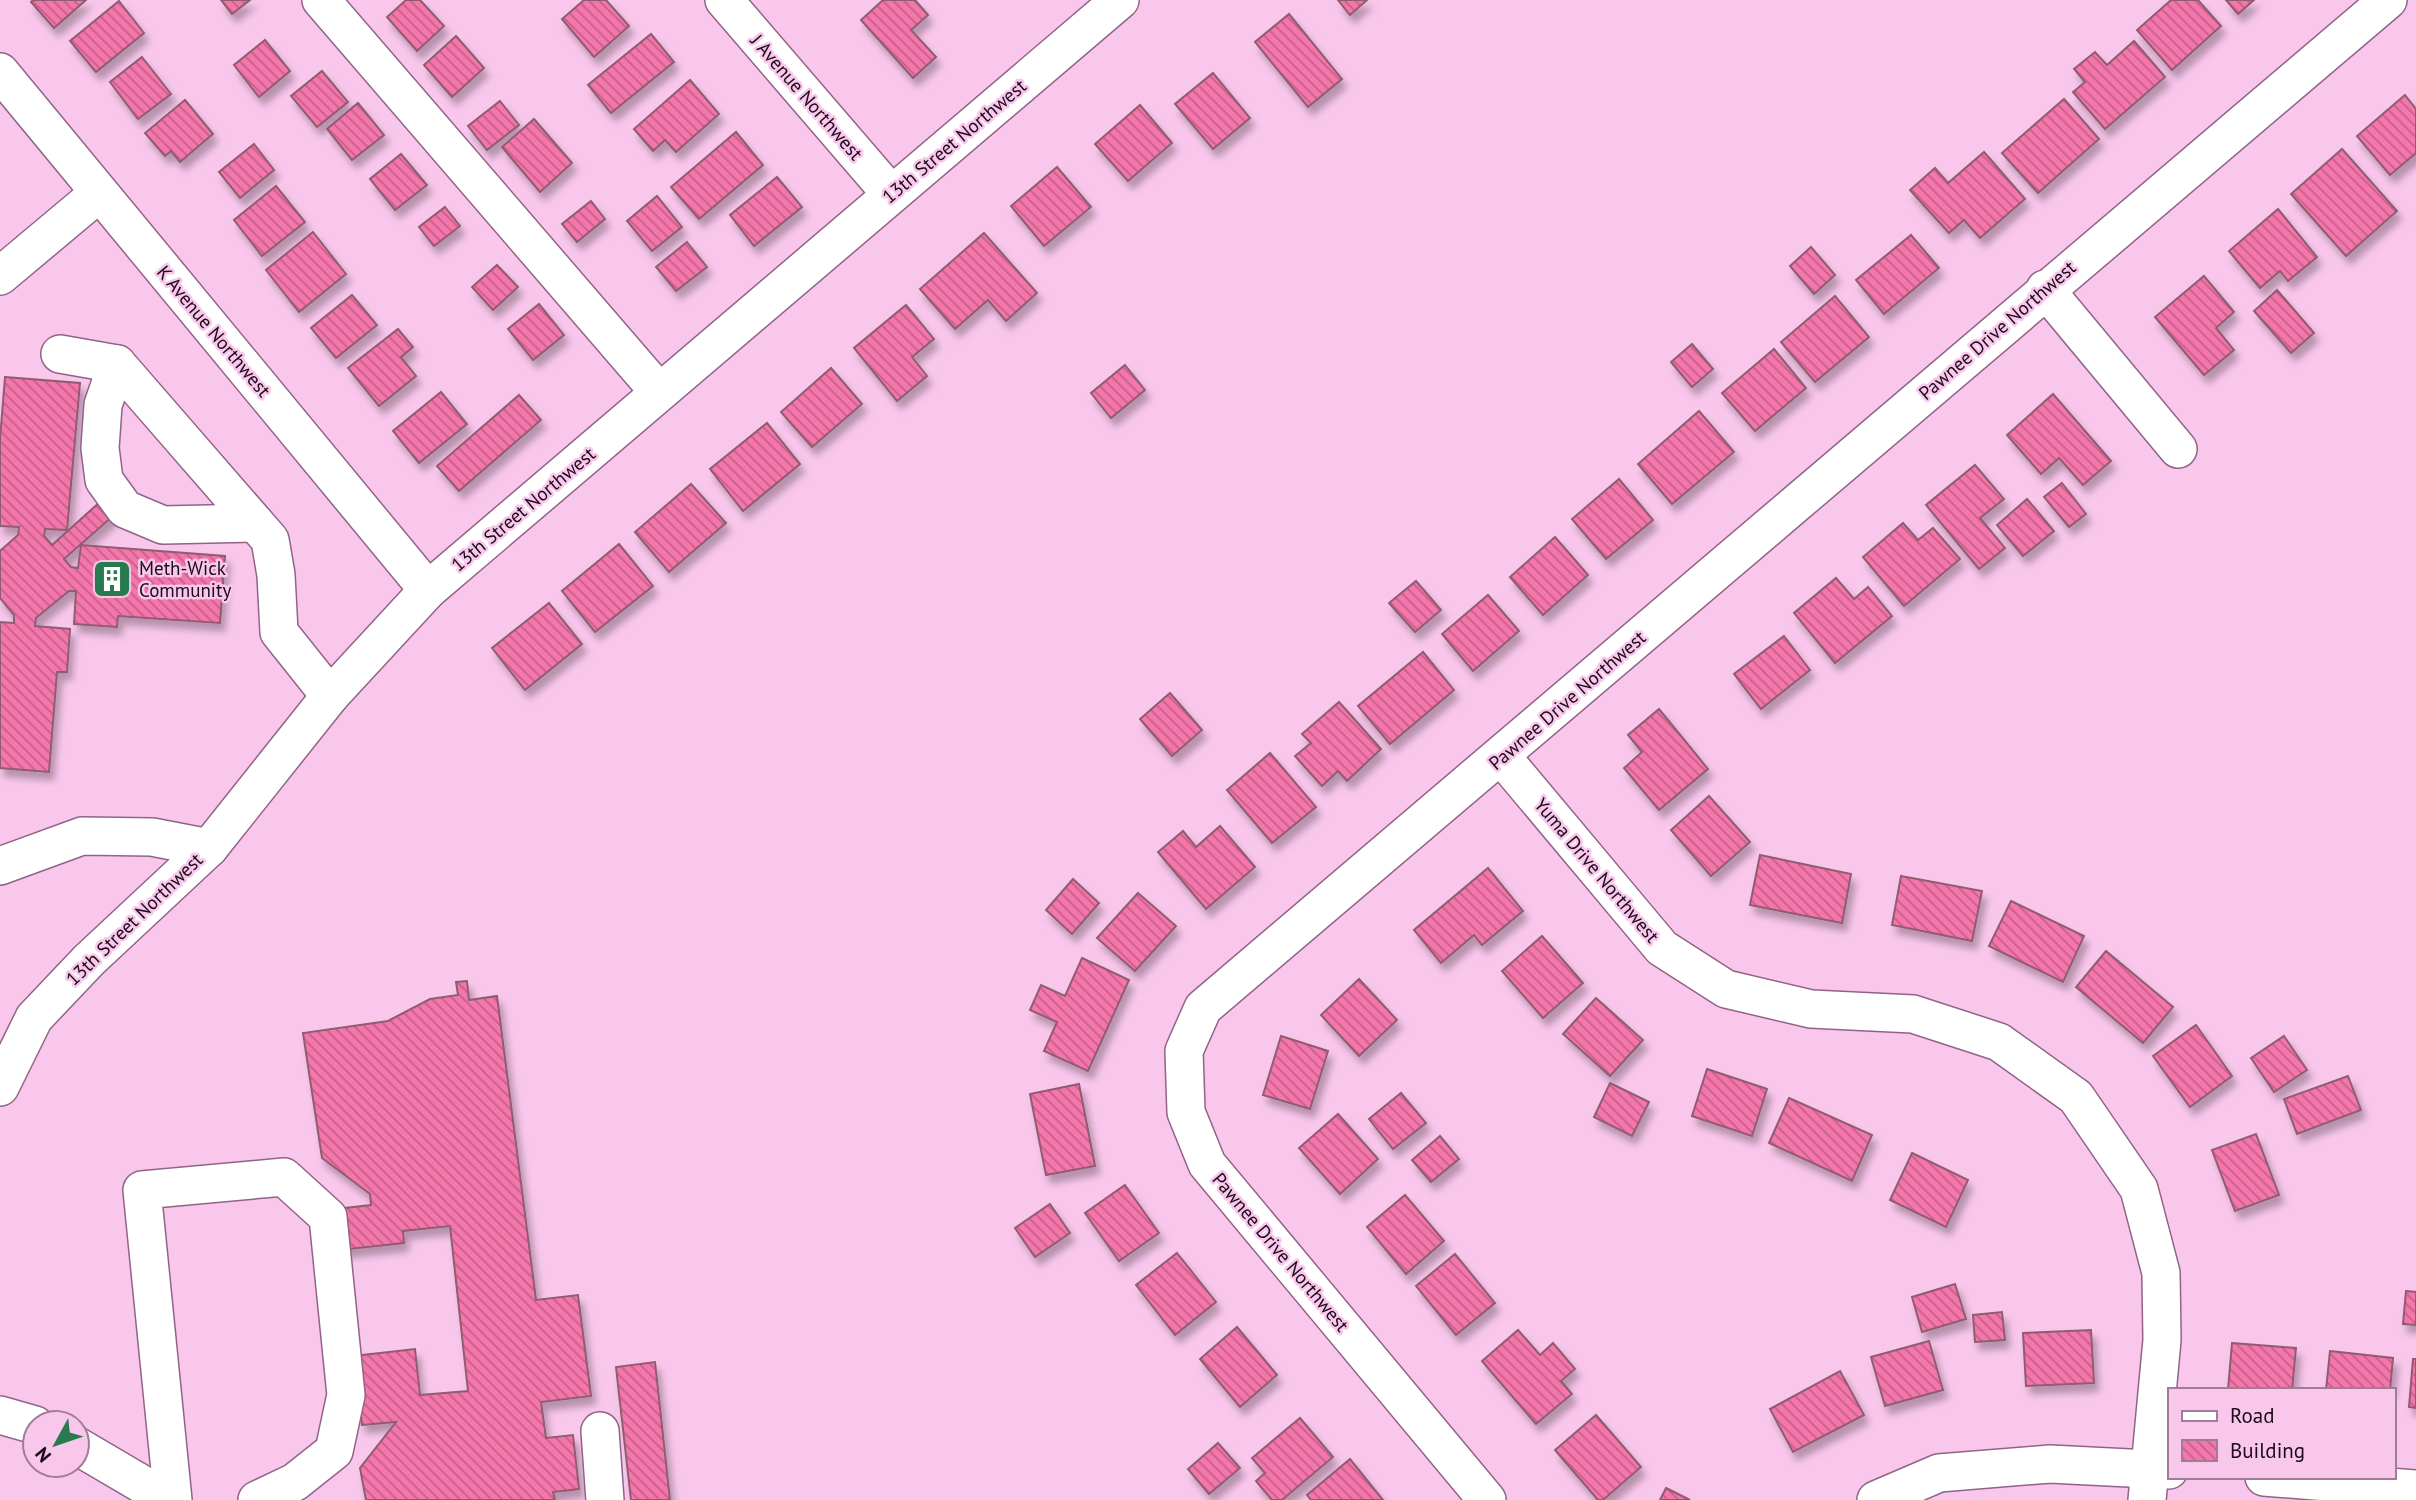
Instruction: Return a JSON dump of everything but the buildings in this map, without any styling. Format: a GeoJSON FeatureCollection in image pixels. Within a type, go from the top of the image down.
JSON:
{"type":"FeatureCollection","features":[{"type":"Feature","properties":{"kind":"street"},"geometry":{"type":"LineString","coordinates":[[321,0],[659,393]]}},
{"type":"Feature","properties":{"kind":"street","name":"J Avenue Northwest"},"geometry":{"type":"LineString","coordinates":[[723,0],[891,194]]}},
{"type":"Feature","properties":{"kind":"street","name":"Pawnee Drive Northwest"},"geometry":{"type":"LineString","coordinates":[[1488,1500],[1207,1164],[1185,1112],[1184,1051],[1203,1009],[1502,757],[2045,289],[2388,0]]}},
{"type":"Feature","properties":{"kind":"street","name":"13th Street Northwest"},"geometry":{"type":"LineString","coordinates":[[0,1087],[34,1018],[89,960],[209,848],[330,696],[428,590],[1117,1]]}},
{"type":"Feature","properties":{"kind":"street","name":"K Avenue Northwest"},"geometry":{"type":"LineString","coordinates":[[0,72],[428,590]]}},
{"type":"Feature","properties":{"kind":"street"},"geometry":{"type":"LineString","coordinates":[[0,276],[99,193]]}},
{"type":"Feature","properties":{"kind":"street"},"geometry":{"type":"LineString","coordinates":[[2045,289],[2178,449]]}},
{"type":"Feature","properties":{"kind":"street"},"geometry":{"type":"LineString","coordinates":[[60,354],[117,364],[270,540],[276,575],[279,632],[330,696]]}},
{"type":"Feature","properties":{"kind":"street"},"geometry":{"type":"LineString","coordinates":[[117,364],[103,405],[100,448],[104,480],[125,509],[163,525],[255,523]]}},
{"type":"Feature","properties":{"kind":"street","name":"Yuma Drive Northwest"},"geometry":{"type":"LineString","coordinates":[[1502,757],[1662,948],[1726,989],[1811,1009],[1913,1014],[1998,1042],[2076,1097],[2139,1189],[2161,1273],[2162,1340],[2155,1479]]}},
{"type":"Feature","properties":{"kind":"street"},"geometry":{"type":"LineString","coordinates":[[0,866],[82,836],[152,837],[209,848]]}},
{"type":"Feature","properties":{"kind":"street"},"geometry":{"type":"LineString","coordinates":[[171,1500],[142,1190],[284,1177],[328,1217],[346,1395],[334,1451],[295,1482],[257,1500]]}},
{"type":"Feature","properties":{"kind":"street"},"geometry":{"type":"LineString","coordinates":[[0,1415],[21,1421]]}},
{"type":"Feature","properties":{"kind":"street"},"geometry":{"type":"LineString","coordinates":[[600,1430],[605,1500]]}},
{"type":"Feature","properties":{"kind":"street"},"geometry":{"type":"LineString","coordinates":[[91,1454],[171,1500]]}},
{"type":"Feature","properties":{"kind":"street"},"geometry":{"type":"LineString","coordinates":[[1876,1500],[1939,1473],[2050,1464],[2155,1479]]}},
{"type":"Feature","properties":{"kind":"street"},"geometry":{"type":"LineString","coordinates":[[2289,1479],[2416,1489]]}},
{"type":"Feature","properties":{"kind":"place","name":"Meth-Wick Community"},"geometry":{"type":"Point","coordinates":[112,579]}}]}
